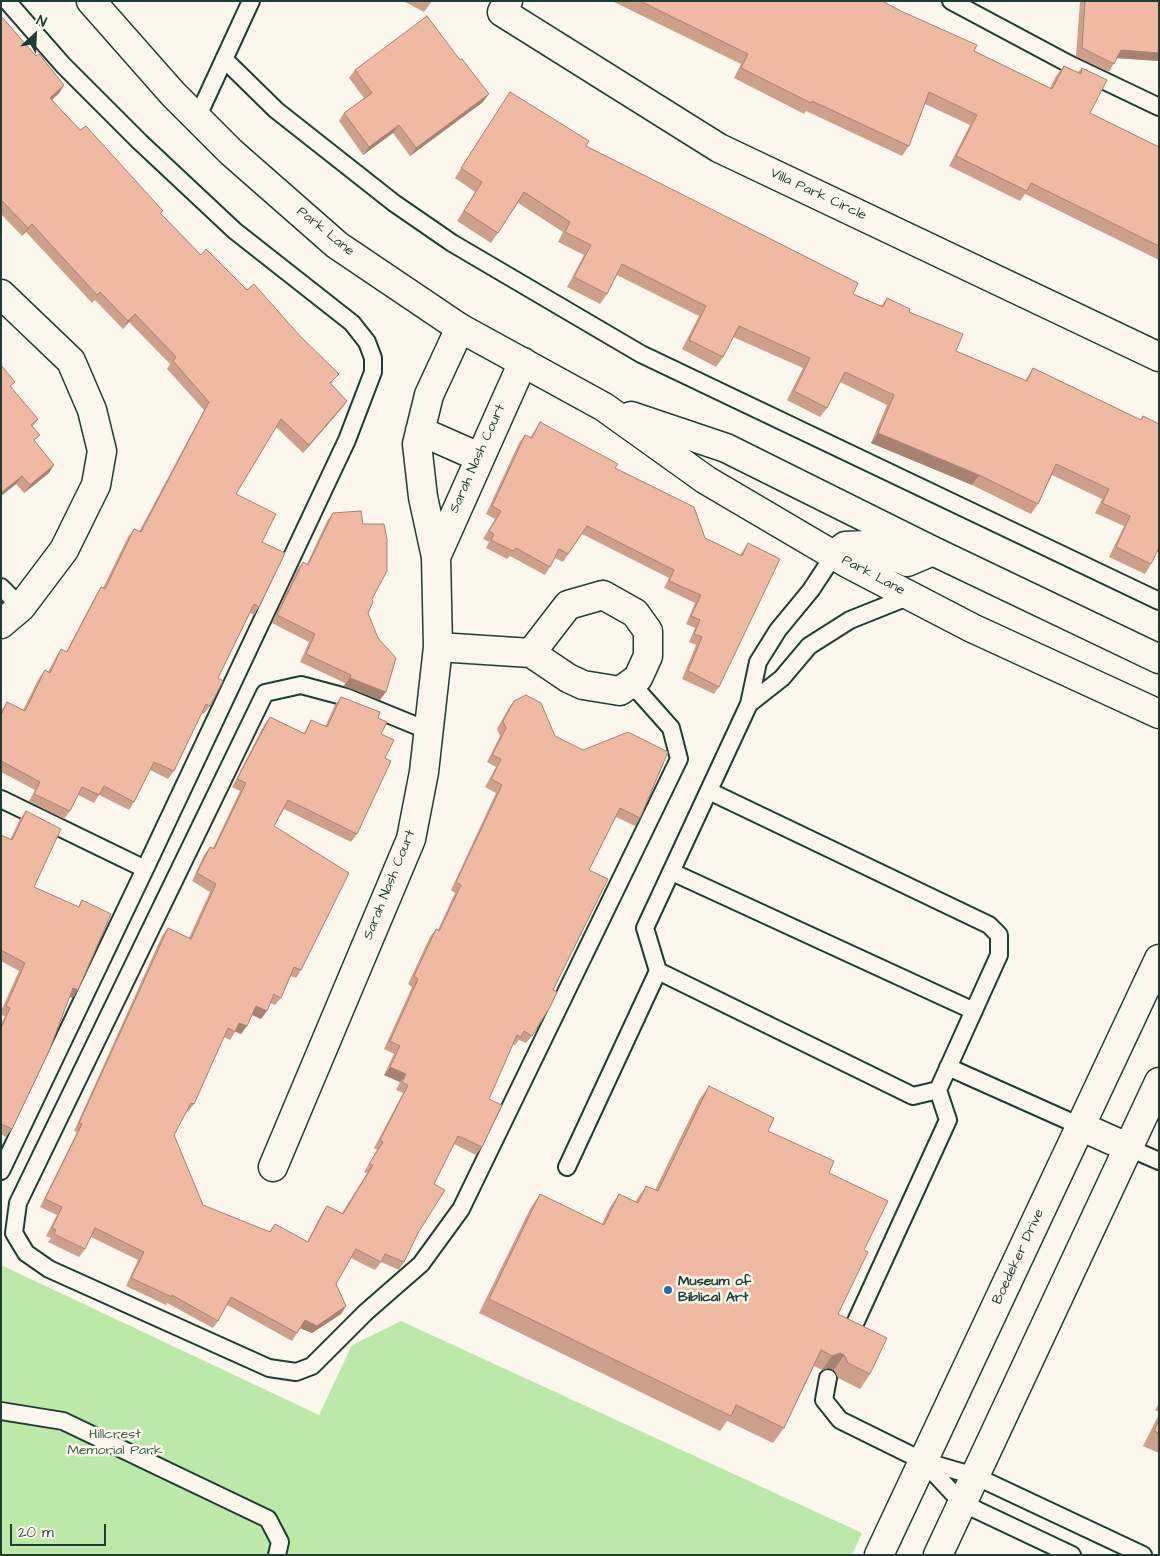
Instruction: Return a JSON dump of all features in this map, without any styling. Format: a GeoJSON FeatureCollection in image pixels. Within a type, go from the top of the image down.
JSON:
{"type":"FeatureCollection","features":[{"type":"Feature","properties":{"kind":"street","name":"Park Lane"},"geometry":{"type":"LineString","coordinates":[[91,1],[125,42],[231,152],[337,244],[460,328],[604,406],[706,480],[834,555],[972,628],[1159,714]]}},
{"type":"Feature","properties":{"kind":"street","name":"Villa Park Circle"},"geometry":{"type":"LineString","coordinates":[[508,1],[502,12],[719,148],[1159,357]]}},
{"type":"Feature","properties":{"kind":"street"},"geometry":{"type":"LineString","coordinates":[[1,294],[71,361],[92,410],[102,451],[96,485],[64,550],[11,616]]}},
{"type":"Feature","properties":{"kind":"street","name":"Sarah Nash Court"},"geometry":{"type":"LineString","coordinates":[[273,1166],[411,840],[424,772],[438,647],[436,557],[423,497],[417,444],[430,395],[460,328]]}},
{"type":"Feature","properties":{"kind":"street","name":"Sarah Nash Court"},"geometry":{"type":"LineString","coordinates":[[436,557],[523,362]]}},
{"type":"Feature","properties":{"kind":"street","name":"Park Lane"},"geometry":{"type":"LineString","coordinates":[[604,406],[726,448],[1159,660]]}},
{"type":"Feature","properties":{"kind":"street"},"geometry":{"type":"LineString","coordinates":[[420,431],[479,458]]}},
{"type":"Feature","properties":{"kind":"street"},"geometry":{"type":"LineString","coordinates":[[834,555],[845,546],[868,544],[907,562],[933,551]]}},
{"type":"Feature","properties":{"kind":"street"},"geometry":{"type":"LineString","coordinates":[[438,647],[531,653],[568,678],[583,685],[620,691],[638,678],[648,656],[648,631],[635,613],[603,595],[568,605],[531,653]]}},
{"type":"Feature","properties":{"kind":"street","name":"Boedeker Drive"},"geometry":{"type":"LineString","coordinates":[[879,1555],[1159,959]]}},
{"type":"Feature","properties":{"kind":"street"},"geometry":{"type":"LineString","coordinates":[[938,1555],[1159,1082]]}},
{"type":"Feature","properties":{"kind":"street"},"geometry":{"type":"LineString","coordinates":[[1080,1126],[1129,1148]]}},
{"type":"Feature","properties":{"kind":"lane"},"geometry":{"type":"LineString","coordinates":[[1,1170],[347,440],[373,372],[373,358],[367,342],[352,323],[236,231],[140,142],[63,65],[7,1]]}},
{"type":"Feature","properties":{"kind":"lane"},"geometry":{"type":"LineString","coordinates":[[197,118],[251,1]]}},
{"type":"Feature","properties":{"kind":"lane"},"geometry":{"type":"LineString","coordinates":[[951,1],[1069,64],[1159,107]]}},
{"type":"Feature","properties":{"kind":"lane"},"geometry":{"type":"LineString","coordinates":[[224,59],[276,110],[394,203],[452,243],[641,354],[1159,601]]}},
{"type":"Feature","properties":{"kind":"lane"},"geometry":{"type":"LineString","coordinates":[[567,1167],[658,971],[645,928],[749,704],[758,662],[778,630],[811,590],[834,555]]}},
{"type":"Feature","properties":{"kind":"lane"},"geometry":{"type":"LineString","coordinates":[[1,587],[11,616]]}},
{"type":"Feature","properties":{"kind":"lane"},"geometry":{"type":"LineString","coordinates":[[749,704],[782,678],[810,646],[850,620],[910,596]]}},
{"type":"Feature","properties":{"kind":"lane"},"geometry":{"type":"LineString","coordinates":[[429,731],[346,697],[301,685],[265,693],[18,1203],[14,1233],[26,1253],[49,1269],[269,1368],[296,1372],[312,1366],[366,1312],[421,1264],[461,1209],[679,759],[672,728],[630,683]]}},
{"type":"Feature","properties":{"kind":"lane"},"geometry":{"type":"LineString","coordinates":[[709,791],[989,925],[999,935],[999,955],[938,1090],[948,1120],[852,1330]]}},
{"type":"Feature","properties":{"kind":"lane"},"geometry":{"type":"LineString","coordinates":[[1,799],[145,869]]}},
{"type":"Feature","properties":{"kind":"lane"},"geometry":{"type":"LineString","coordinates":[[672,872],[974,1011]]}},
{"type":"Feature","properties":{"kind":"lane"},"geometry":{"type":"LineString","coordinates":[[658,971],[913,1096],[938,1090]]}},
{"type":"Feature","properties":{"kind":"lane"},"geometry":{"type":"LineString","coordinates":[[948,1067],[1080,1126]]}},
{"type":"Feature","properties":{"kind":"lane"},"geometry":{"type":"LineString","coordinates":[[1129,1148],[1159,1162]]}},
{"type":"Feature","properties":{"kind":"lane"},"geometry":{"type":"LineString","coordinates":[[828,1378],[824,1400],[840,1420],[923,1461],[975,1476],[1143,1555]]}},
{"type":"Feature","properties":{"kind":"lane"},"geometry":{"type":"LineString","coordinates":[[1,1411],[63,1421],[268,1519],[280,1542],[277,1555]]}},
{"type":"Feature","properties":{"kind":"lane"},"geometry":{"type":"LineString","coordinates":[[923,1461],[962,1504],[1072,1555]]}},
{"type":"Feature","properties":{"kind":"green space","name":"Hillcrest Memorial Park"},"geometry":{"type":"Polygon","coordinates":[[[1,1265],[319,1415],[352,1345],[401,1321],[862,1533],[852,1555],[1,1555],[1,1265]]]}},
{"type":"Feature","properties":{"kind":"building"},"geometry":{"type":"Polygon","coordinates":[[[640,1],[882,1],[977,45],[974,51],[1052,89],[1064,66],[1081,74],[1082,68],[1107,80],[1090,113],[1159,147],[1159,246],[1031,183],[1027,191],[956,156],[977,115],[929,92],[909,146],[812,101],[811,103],[741,68],[748,54],[640,1]]]}},
{"type":"Feature","properties":{"kind":"building"},"geometry":{"type":"Polygon","coordinates":[[[1085,1],[1159,1],[1159,53],[1121,50],[1114,64],[1082,48],[1085,1]]]}},
{"type":"Feature","properties":{"kind":"building"},"geometry":{"type":"Polygon","coordinates":[[[1,16],[36,56],[39,54],[64,85],[50,98],[80,130],[86,126],[163,211],[160,213],[201,255],[206,249],[247,290],[254,284],[300,336],[339,374],[330,383],[347,401],[309,445],[281,419],[236,494],[276,514],[262,542],[285,553],[259,607],[254,604],[218,678],[223,681],[210,706],[206,704],[174,771],[154,762],[134,802],[104,786],[99,795],[82,787],[70,811],[34,794],[40,782],[1,761],[1,715],[7,702],[25,711],[45,670],[50,673],[61,649],[67,652],[101,587],[105,589],[134,529],[141,532],[209,402],[173,361],[176,357],[135,314],[128,321],[100,292],[97,295],[32,224],[28,228],[1,200],[1,16]]]}},
{"type":"Feature","properties":{"kind":"building"},"geometry":{"type":"Polygon","coordinates":[[[427,16],[460,60],[462,59],[489,94],[416,148],[399,125],[369,147],[344,113],[372,93],[355,70],[427,16]]]}},
{"type":"Feature","properties":{"kind":"building"},"geometry":{"type":"Polygon","coordinates":[[[510,92],[589,141],[586,146],[858,283],[853,294],[883,307],[887,298],[910,309],[909,312],[963,334],[956,351],[1027,381],[1033,368],[1141,420],[1143,416],[1159,424],[1159,548],[1151,564],[1116,547],[1130,516],[1102,503],[1109,489],[1056,464],[1038,504],[979,475],[878,433],[894,395],[845,372],[827,408],[794,391],[810,358],[739,326],[723,357],[689,340],[706,306],[622,264],[607,294],[574,277],[591,245],[565,232],[570,222],[524,192],[498,233],[464,211],[482,182],[461,168],[510,92]]]}},
{"type":"Feature","properties":{"kind":"building"},"geometry":{"type":"Polygon","coordinates":[[[1,365],[15,382],[10,386],[38,419],[31,425],[40,435],[34,440],[54,465],[30,485],[22,476],[2,492],[1,491],[1,365]]]}},
{"type":"Feature","properties":{"kind":"building"},"geometry":{"type":"Polygon","coordinates":[[[540,422],[618,464],[615,468],[694,507],[705,538],[742,556],[748,543],[780,559],[719,687],[688,671],[702,637],[694,634],[700,620],[691,616],[701,595],[669,581],[674,570],[587,526],[568,554],[559,549],[550,567],[516,548],[513,551],[491,540],[494,534],[489,531],[501,511],[492,506],[525,435],[532,438],[540,422]]]}},
{"type":"Feature","properties":{"kind":"building"},"geometry":{"type":"Polygon","coordinates":[[[361,511],[363,524],[384,524],[387,539],[387,571],[372,599],[373,602],[368,613],[378,638],[396,658],[386,692],[350,678],[351,675],[306,654],[315,634],[277,615],[303,562],[308,565],[333,513],[361,511]]]}},
{"type":"Feature","properties":{"kind":"building"},"geometry":{"type":"Polygon","coordinates":[[[526,695],[541,703],[555,736],[583,750],[628,732],[668,752],[640,818],[620,808],[589,870],[608,879],[553,990],[557,992],[550,1007],[532,1036],[524,1031],[521,1037],[517,1035],[489,1099],[502,1105],[482,1147],[458,1136],[434,1184],[445,1190],[418,1233],[404,1262],[385,1254],[381,1262],[356,1249],[336,1284],[346,1306],[317,1326],[305,1320],[297,1333],[231,1297],[218,1321],[172,1295],[172,1297],[131,1278],[144,1252],[95,1228],[85,1249],[54,1234],[56,1230],[52,1228],[62,1207],[45,1199],[82,1124],[79,1123],[168,928],[191,939],[216,884],[197,873],[210,847],[214,849],[246,783],[237,779],[270,717],[305,734],[311,720],[327,727],[341,697],[380,712],[378,718],[387,722],[381,734],[394,740],[385,758],[391,761],[357,834],[288,800],[274,826],[349,873],[301,970],[294,967],[281,998],[274,994],[267,1011],[256,1006],[247,1026],[239,1023],[235,1032],[228,1028],[194,1104],[191,1103],[174,1135],[203,1205],[270,1232],[275,1224],[308,1242],[327,1206],[343,1214],[373,1165],[369,1164],[383,1142],[380,1140],[408,1085],[402,1082],[406,1074],[390,1067],[400,1046],[390,1041],[418,979],[414,976],[436,929],[439,931],[461,885],[456,882],[502,785],[491,779],[501,759],[492,755],[506,728],[503,721],[514,701],[526,695]]]}},
{"type":"Feature","properties":{"kind":"building"},"geometry":{"type":"Polygon","coordinates":[[[26,811],[61,829],[34,887],[79,907],[82,900],[111,914],[78,990],[73,988],[49,1051],[12,1129],[1,1124],[1,1028],[10,1008],[6,1006],[25,963],[1,950],[1,835],[12,840],[26,811]]]}},
{"type":"Feature","properties":{"kind":"building","name":"Museum of Biblical Art"},"geometry":{"type":"Polygon","coordinates":[[[709,1086],[774,1118],[768,1131],[834,1161],[829,1173],[888,1201],[864,1250],[868,1252],[838,1314],[887,1338],[870,1374],[848,1363],[844,1355],[840,1353],[832,1356],[821,1350],[784,1428],[736,1405],[731,1416],[489,1299],[540,1194],[604,1225],[619,1194],[638,1203],[646,1186],[658,1191],[709,1086]]]}},
{"type":"Feature","properties":{"kind":"building"},"geometry":{"type":"Polygon","coordinates":[[[1159,1420],[1159,1433],[1154,1431],[1159,1420]]]}},
{"type":"Feature","properties":{"kind":"place","name":"Museum of Biblical Art"},"geometry":{"type":"Point","coordinates":[668,1290]}}]}
